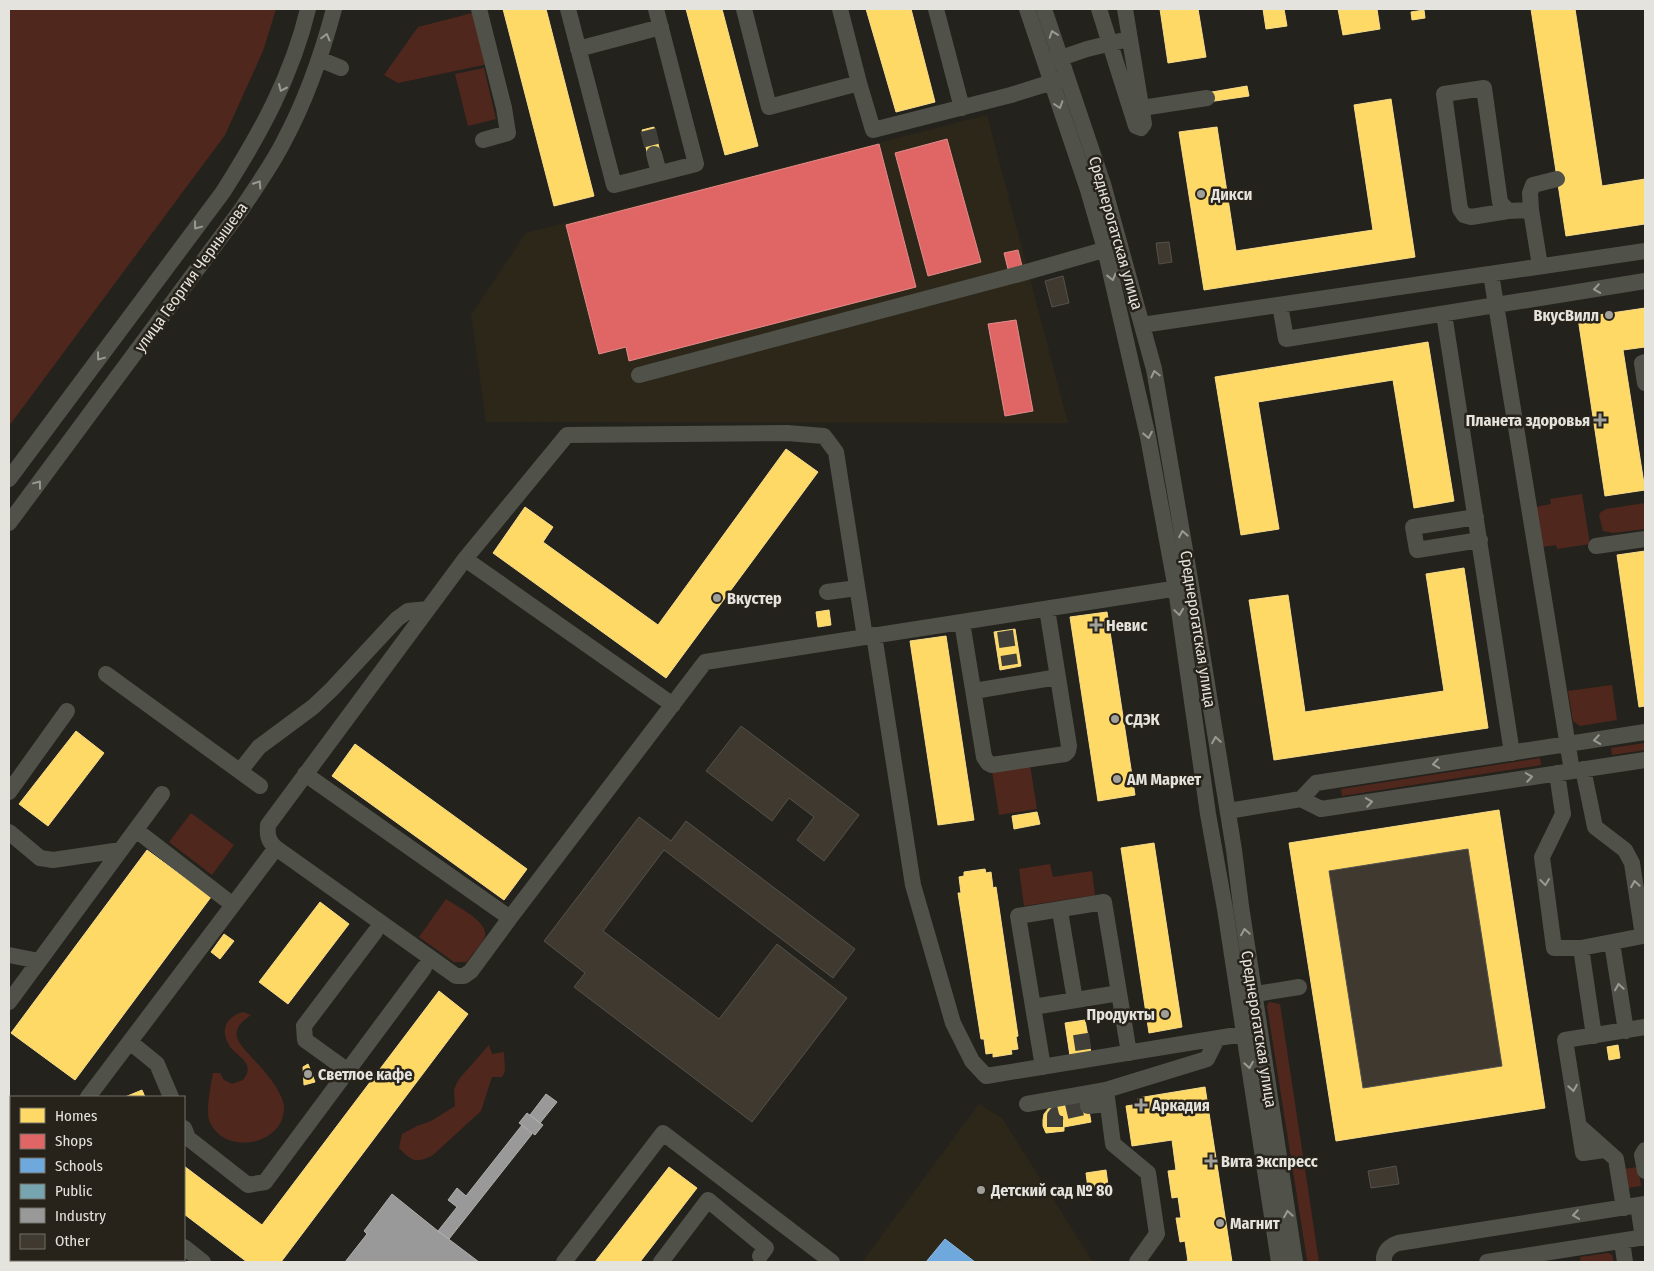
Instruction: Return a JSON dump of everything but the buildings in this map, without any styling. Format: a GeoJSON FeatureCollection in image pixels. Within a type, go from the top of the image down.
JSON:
{"type":"FeatureCollection","features":[{"type":"Feature","properties":{"kind":"street","name":"улица Георгия Чернышева"},"geometry":{"type":"LineString","coordinates":[[9,480],[223,192],[241,165],[269,116],[283,86],[296,51],[308,9]]}},
{"type":"Feature","properties":{"kind":"street","name":"улица Георгия Чернышева"},"geometry":{"type":"LineString","coordinates":[[9,523],[241,210],[284,142],[299,111],[319,59],[334,9]]}},
{"type":"Feature","properties":{"kind":"street"},"geometry":{"type":"LineString","coordinates":[[479,9],[504,108],[508,134],[483,140]]}},
{"type":"Feature","properties":{"kind":"street"},"geometry":{"type":"LineString","coordinates":[[568,9],[614,185],[696,164],[656,9]]}},
{"type":"Feature","properties":{"kind":"street"},"geometry":{"type":"LineString","coordinates":[[744,9],[769,107],[859,83]]}},
{"type":"Feature","properties":{"kind":"street"},"geometry":{"type":"LineString","coordinates":[[840,9],[873,130],[962,108],[1060,80]]}},
{"type":"Feature","properties":{"kind":"street"},"geometry":{"type":"LineString","coordinates":[[936,9],[962,108]]}},
{"type":"Feature","properties":{"kind":"street","name":"Среднерогатская улица"},"geometry":{"type":"LineString","coordinates":[[1027,9],[1053,61],[1103,184],[1148,437],[1184,587],[1228,811],[1246,995]]}},
{"type":"Feature","properties":{"kind":"street","name":"Среднерогатская улица"},"geometry":{"type":"LineString","coordinates":[[1044,9],[1053,61]]}},
{"type":"Feature","properties":{"kind":"street"},"geometry":{"type":"LineString","coordinates":[[1099,9],[1136,126],[1141,128],[1144,124],[1142,108],[1125,9]]}},
{"type":"Feature","properties":{"kind":"street"},"geometry":{"type":"LineString","coordinates":[[578,49],[660,27]]}},
{"type":"Feature","properties":{"kind":"street"},"geometry":{"type":"LineString","coordinates":[[1053,61],[1087,49],[1129,39]]}},
{"type":"Feature","properties":{"kind":"street"},"geometry":{"type":"LineString","coordinates":[[319,59],[341,68]]}},
{"type":"Feature","properties":{"kind":"street"},"geometry":{"type":"LineString","coordinates":[[1508,211],[1500,202],[1484,88],[1444,94],[1460,209],[1464,215],[1471,217],[1508,211],[1531,210]]}},
{"type":"Feature","properties":{"kind":"street"},"geometry":{"type":"LineString","coordinates":[[1142,108],[1207,98]]}},
{"type":"Feature","properties":{"kind":"street"},"geometry":{"type":"LineString","coordinates":[[654,154],[660,173]]}},
{"type":"Feature","properties":{"kind":"street"},"geometry":{"type":"LineString","coordinates":[[1540,266],[1530,193],[1533,185],[1557,179]]}},
{"type":"Feature","properties":{"kind":"street"},"geometry":{"type":"LineString","coordinates":[[639,375],[1023,273],[1113,247]]}},
{"type":"Feature","properties":{"kind":"street","name":"Среднерогатская улица"},"geometry":{"type":"LineString","coordinates":[[1113,247],[1142,325],[1157,383],[1184,587],[1208,814],[1246,995],[1295,1262]]}},
{"type":"Feature","properties":{"kind":"street"},"geometry":{"type":"LineString","coordinates":[[1142,325],[1645,251]]}},
{"type":"Feature","properties":{"kind":"street"},"geometry":{"type":"LineString","coordinates":[[1491,274],[1571,771],[1595,827],[1639,862],[1644,936],[1581,948],[1554,948],[1542,857],[1563,814],[1571,771]]}},
{"type":"Feature","properties":{"kind":"street"},"geometry":{"type":"LineString","coordinates":[[1280,305],[1286,339],[1645,281]]}},
{"type":"Feature","properties":{"kind":"street"},"geometry":{"type":"LineString","coordinates":[[1444,314],[1512,753]]}},
{"type":"Feature","properties":{"kind":"street"},"geometry":{"type":"LineString","coordinates":[[1645,362],[1642,363],[1645,383]]}},
{"type":"Feature","properties":{"kind":"street"},"geometry":{"type":"LineString","coordinates":[[1184,587],[1047,609],[1003,623],[962,622],[870,636],[705,662],[471,971],[464,976],[456,976],[276,848],[271,844],[267,835],[268,825],[465,559],[566,435],[787,433],[824,436],[836,452],[856,588],[870,636],[913,885],[953,1023],[972,1061],[986,1076],[1043,1067],[1082,1057],[1129,1053],[1252,1032]]}},
{"type":"Feature","properties":{"kind":"street"},"geometry":{"type":"LineString","coordinates":[[1476,517],[1413,527],[1417,550],[1480,540]]}},
{"type":"Feature","properties":{"kind":"street"},"geometry":{"type":"LineString","coordinates":[[1596,546],[1645,539]]}},
{"type":"Feature","properties":{"kind":"street"},"geometry":{"type":"LineString","coordinates":[[465,559],[673,705]]}},
{"type":"Feature","properties":{"kind":"street"},"geometry":{"type":"LineString","coordinates":[[827,592],[856,588]]}},
{"type":"Feature","properties":{"kind":"street"},"geometry":{"type":"LineString","coordinates":[[240,771],[259,747],[313,707],[332,689],[397,619],[408,611],[428,609]]}},
{"type":"Feature","properties":{"kind":"street"},"geometry":{"type":"LineString","coordinates":[[962,622],[984,758],[992,765],[1065,754],[1069,746],[1047,609]]}},
{"type":"Feature","properties":{"kind":"street"},"geometry":{"type":"LineString","coordinates":[[106,674],[260,786]]}},
{"type":"Feature","properties":{"kind":"street"},"geometry":{"type":"LineString","coordinates":[[974,690],[1058,677]]}},
{"type":"Feature","properties":{"kind":"street"},"geometry":{"type":"LineString","coordinates":[[9,792],[67,711]]}},
{"type":"Feature","properties":{"kind":"street"},"geometry":{"type":"LineString","coordinates":[[1301,799],[1316,783],[1645,732]]}},
{"type":"Feature","properties":{"kind":"street"},"geometry":{"type":"LineString","coordinates":[[1228,811],[1301,799],[1321,809],[1645,760]]}},
{"type":"Feature","properties":{"kind":"street"},"geometry":{"type":"LineString","coordinates":[[305,774],[510,918]]}},
{"type":"Feature","properties":{"kind":"street"},"geometry":{"type":"LineString","coordinates":[[9,1002],[162,794]]}},
{"type":"Feature","properties":{"kind":"street"},"geometry":{"type":"LineString","coordinates":[[136,830],[204,888],[233,905]]}},
{"type":"Feature","properties":{"kind":"street"},"geometry":{"type":"LineString","coordinates":[[9,832],[40,858],[53,860],[121,850]]}},
{"type":"Feature","properties":{"kind":"street"},"geometry":{"type":"LineString","coordinates":[[89,1096],[276,848]]}},
{"type":"Feature","properties":{"kind":"street"},"geometry":{"type":"LineString","coordinates":[[1043,1067],[1018,916],[1104,902],[1129,1053]]}},
{"type":"Feature","properties":{"kind":"street"},"geometry":{"type":"LineString","coordinates":[[1062,917],[1075,1000]]}},
{"type":"Feature","properties":{"kind":"street"},"geometry":{"type":"LineString","coordinates":[[348,1071],[305,1040],[304,1026],[375,932]]}},
{"type":"Feature","properties":{"kind":"street"},"geometry":{"type":"LineString","coordinates":[[1612,943],[1626,1030]]}},
{"type":"Feature","properties":{"kind":"street"},"geometry":{"type":"LineString","coordinates":[[1581,948],[1594,1036]]}},
{"type":"Feature","properties":{"kind":"street"},"geometry":{"type":"LineString","coordinates":[[9,955],[39,961]]}},
{"type":"Feature","properties":{"kind":"street"},"geometry":{"type":"LineString","coordinates":[[185,1130],[188,1138],[248,1185],[265,1182],[424,968]]}},
{"type":"Feature","properties":{"kind":"street"},"geometry":{"type":"LineString","coordinates":[[1246,995],[1299,987]]}},
{"type":"Feature","properties":{"kind":"street"},"geometry":{"type":"LineString","coordinates":[[1033,1007],[1119,992]]}},
{"type":"Feature","properties":{"kind":"street"},"geometry":{"type":"LineString","coordinates":[[1604,1150],[1583,1153],[1565,1040],[1645,1028]]}},
{"type":"Feature","properties":{"kind":"street","name":"Среднерогатская улица"},"geometry":{"type":"LineString","coordinates":[[1252,1032],[1279,1262]]}},
{"type":"Feature","properties":{"kind":"street"},"geometry":{"type":"LineString","coordinates":[[1088,1106],[1207,1059],[1217,1038]]}},
{"type":"Feature","properties":{"kind":"street"},"geometry":{"type":"LineString","coordinates":[[130,1042],[157,1064],[171,1096]]}},
{"type":"Feature","properties":{"kind":"street"},"geometry":{"type":"LineString","coordinates":[[1027,1104],[1107,1097]]}},
{"type":"Feature","properties":{"kind":"street"},"geometry":{"type":"LineString","coordinates":[[1107,1097],[1114,1144],[1148,1173],[1157,1234],[1137,1262]]}},
{"type":"Feature","properties":{"kind":"street"},"geometry":{"type":"LineString","coordinates":[[1487,1262],[1510,1260],[1644,1237],[1636,1206],[1616,1159],[1579,1126]]}},
{"type":"Feature","properties":{"kind":"street"},"geometry":{"type":"LineString","coordinates":[[564,1262],[663,1133],[832,1262]]}},
{"type":"Feature","properties":{"kind":"street"},"geometry":{"type":"LineString","coordinates":[[1645,1150],[1642,1155],[1645,1171]]}},
{"type":"Feature","properties":{"kind":"street"},"geometry":{"type":"LineString","coordinates":[[661,1262],[725,1180]]}},
{"type":"Feature","properties":{"kind":"street"},"geometry":{"type":"LineString","coordinates":[[708,1200],[766,1248],[760,1256]]}},
{"type":"Feature","properties":{"kind":"street"},"geometry":{"type":"LineString","coordinates":[[1380,1262],[1387,1249],[1398,1243],[1636,1206]]}},
{"type":"Feature","properties":{"kind":"street"},"geometry":{"type":"LineString","coordinates":[[1622,1241],[1625,1262]]}},
{"type":"Feature","properties":{"kind":"street"},"geometry":{"type":"LineString","coordinates":[[185,1249],[202,1262]]}},
{"type":"Feature","properties":{"kind":"shaded area"},"geometry":{"type":"Polygon","coordinates":[[[9,9],[276,9],[263,51],[225,135],[9,426],[9,9]]]}},
{"type":"Feature","properties":{"kind":"shaded area"},"geometry":{"type":"Polygon","coordinates":[[[476,12],[488,64],[398,83],[384,75],[418,27],[476,12]]]}},
{"type":"Feature","properties":{"kind":"shaded area"},"geometry":{"type":"Polygon","coordinates":[[[484,68],[496,119],[468,126],[455,74],[484,68]]]}},
{"type":"Feature","properties":{"kind":"shaded area"},"geometry":{"type":"Polygon","coordinates":[[[987,115],[1068,423],[486,422],[471,315],[526,233],[987,115]]]}},
{"type":"Feature","properties":{"kind":"shaded area"},"geometry":{"type":"Polygon","coordinates":[[[1582,494],[1590,544],[1557,549],[1556,545],[1542,547],[1535,507],[1551,504],[1550,499],[1582,494]]]}},
{"type":"Feature","properties":{"kind":"shaded area"},"geometry":{"type":"Polygon","coordinates":[[[1645,503],[1645,529],[1613,533],[1603,531],[1599,515],[1601,512],[1606,509],[1645,503]]]}},
{"type":"Feature","properties":{"kind":"shaded area"},"geometry":{"type":"Polygon","coordinates":[[[1612,685],[1617,720],[1580,726],[1573,721],[1568,691],[1612,685]]]}},
{"type":"Feature","properties":{"kind":"shaded area"},"geometry":{"type":"Polygon","coordinates":[[[1645,743],[1645,750],[1612,755],[1611,748],[1645,743]]]}},
{"type":"Feature","properties":{"kind":"shaded area"},"geometry":{"type":"Polygon","coordinates":[[[1540,758],[1541,765],[1342,796],[1341,789],[1540,758]]]}},
{"type":"Feature","properties":{"kind":"shaded area"},"geometry":{"type":"Polygon","coordinates":[[[1030,765],[1037,809],[999,815],[992,771],[1030,765]]]}},
{"type":"Feature","properties":{"kind":"shaded area"},"geometry":{"type":"Polygon","coordinates":[[[191,813],[234,845],[212,875],[169,842],[191,813]]]}},
{"type":"Feature","properties":{"kind":"shaded area"},"geometry":{"type":"Polygon","coordinates":[[[1050,864],[1053,877],[1092,871],[1095,895],[1024,906],[1019,869],[1050,864]]]}},
{"type":"Feature","properties":{"kind":"shaded area"},"geometry":{"type":"Polygon","coordinates":[[[446,899],[477,920],[485,931],[484,939],[467,962],[454,962],[419,937],[446,899]]]}},
{"type":"Feature","properties":{"kind":"shaded area"},"geometry":{"type":"Polygon","coordinates":[[[1269,1002],[1280,1004],[1319,1262],[1307,1260],[1267,1006],[1269,1002]]]}},
{"type":"Feature","properties":{"kind":"shaded area"},"geometry":{"type":"Polygon","coordinates":[[[243,1012],[251,1015],[238,1027],[237,1038],[273,1082],[281,1096],[284,1108],[281,1121],[274,1131],[263,1138],[251,1142],[238,1142],[225,1138],[215,1131],[208,1115],[213,1073],[220,1073],[224,1080],[232,1084],[243,1080],[247,1074],[248,1068],[246,1064],[231,1048],[225,1036],[228,1021],[243,1012]]]}},
{"type":"Feature","properties":{"kind":"shaded area"},"geometry":{"type":"Polygon","coordinates":[[[489,1045],[492,1054],[504,1052],[505,1071],[502,1077],[492,1077],[481,1111],[433,1155],[423,1160],[414,1160],[407,1156],[399,1148],[402,1134],[431,1121],[455,1106],[454,1089],[459,1079],[489,1045]]]}},
{"type":"Feature","properties":{"kind":"shaded area","name":"Детский сад № 80"},"geometry":{"type":"Polygon","coordinates":[[[979,1104],[1002,1118],[1093,1262],[862,1262],[979,1104]]]}},
{"type":"Feature","properties":{"kind":"shaded area"},"geometry":{"type":"Polygon","coordinates":[[[10,1160],[10,1261],[155,1262],[9,1262],[10,1160]]]}},
{"type":"Feature","properties":{"kind":"shaded area"},"geometry":{"type":"Polygon","coordinates":[[[1638,1167],[1641,1186],[1627,1188],[1624,1169],[1638,1167]]]}},
{"type":"Feature","properties":{"kind":"shaded area"},"geometry":{"type":"Polygon","coordinates":[[[1608,1253],[1612,1255],[1614,1262],[1581,1262],[1580,1257],[1608,1253]]]}},
{"type":"Feature","properties":{"kind":"tunnel"},"geometry":{"type":"LineString","coordinates":[[648,130],[654,154]]}},
{"type":"Feature","properties":{"kind":"tunnel"},"geometry":{"type":"LineString","coordinates":[[1005,631],[1010,665]]}},
{"type":"Feature","properties":{"kind":"tunnel"},"geometry":{"type":"LineString","coordinates":[[1081,1034],[1084,1054]]}},
{"type":"Feature","properties":{"kind":"tunnel"},"geometry":{"type":"LineString","coordinates":[[1055,1127],[1055,1116],[1058,1113],[1088,1106]]}},
{"type":"Feature","properties":{"kind":"place","name":"Дикси"},"geometry":{"type":"Point","coordinates":[1201,194]}},
{"type":"Feature","properties":{"kind":"place","name":"ВкусВилл"},"geometry":{"type":"Point","coordinates":[1609,315]}},
{"type":"Feature","properties":{"kind":"place","name":"Планета здоровья"},"geometry":{"type":"Point","coordinates":[1600,420]}},
{"type":"Feature","properties":{"kind":"place","name":"Вкустер"},"geometry":{"type":"Point","coordinates":[717,598]}},
{"type":"Feature","properties":{"kind":"place","name":"Невис"},"geometry":{"type":"Point","coordinates":[1096,625]}},
{"type":"Feature","properties":{"kind":"place","name":"СДЭК"},"geometry":{"type":"Point","coordinates":[1115,719]}},
{"type":"Feature","properties":{"kind":"place","name":"АМ Маркет"},"geometry":{"type":"Point","coordinates":[1117,779]}},
{"type":"Feature","properties":{"kind":"place","name":"Продукты"},"geometry":{"type":"Point","coordinates":[1165,1014]}},
{"type":"Feature","properties":{"kind":"place","name":"Светлое кафе"},"geometry":{"type":"Point","coordinates":[308,1074]}},
{"type":"Feature","properties":{"kind":"place","name":"Аркадия"},"geometry":{"type":"Point","coordinates":[1141,1105]}},
{"type":"Feature","properties":{"kind":"place","name":"Вита Экспресс"},"geometry":{"type":"Point","coordinates":[1211,1161]}},
{"type":"Feature","properties":{"kind":"place","name":"Детский сад № 80"},"geometry":{"type":"Point","coordinates":[981,1190]}},
{"type":"Feature","properties":{"kind":"place","name":"Магнит"},"geometry":{"type":"Point","coordinates":[1220,1223]}}]}
